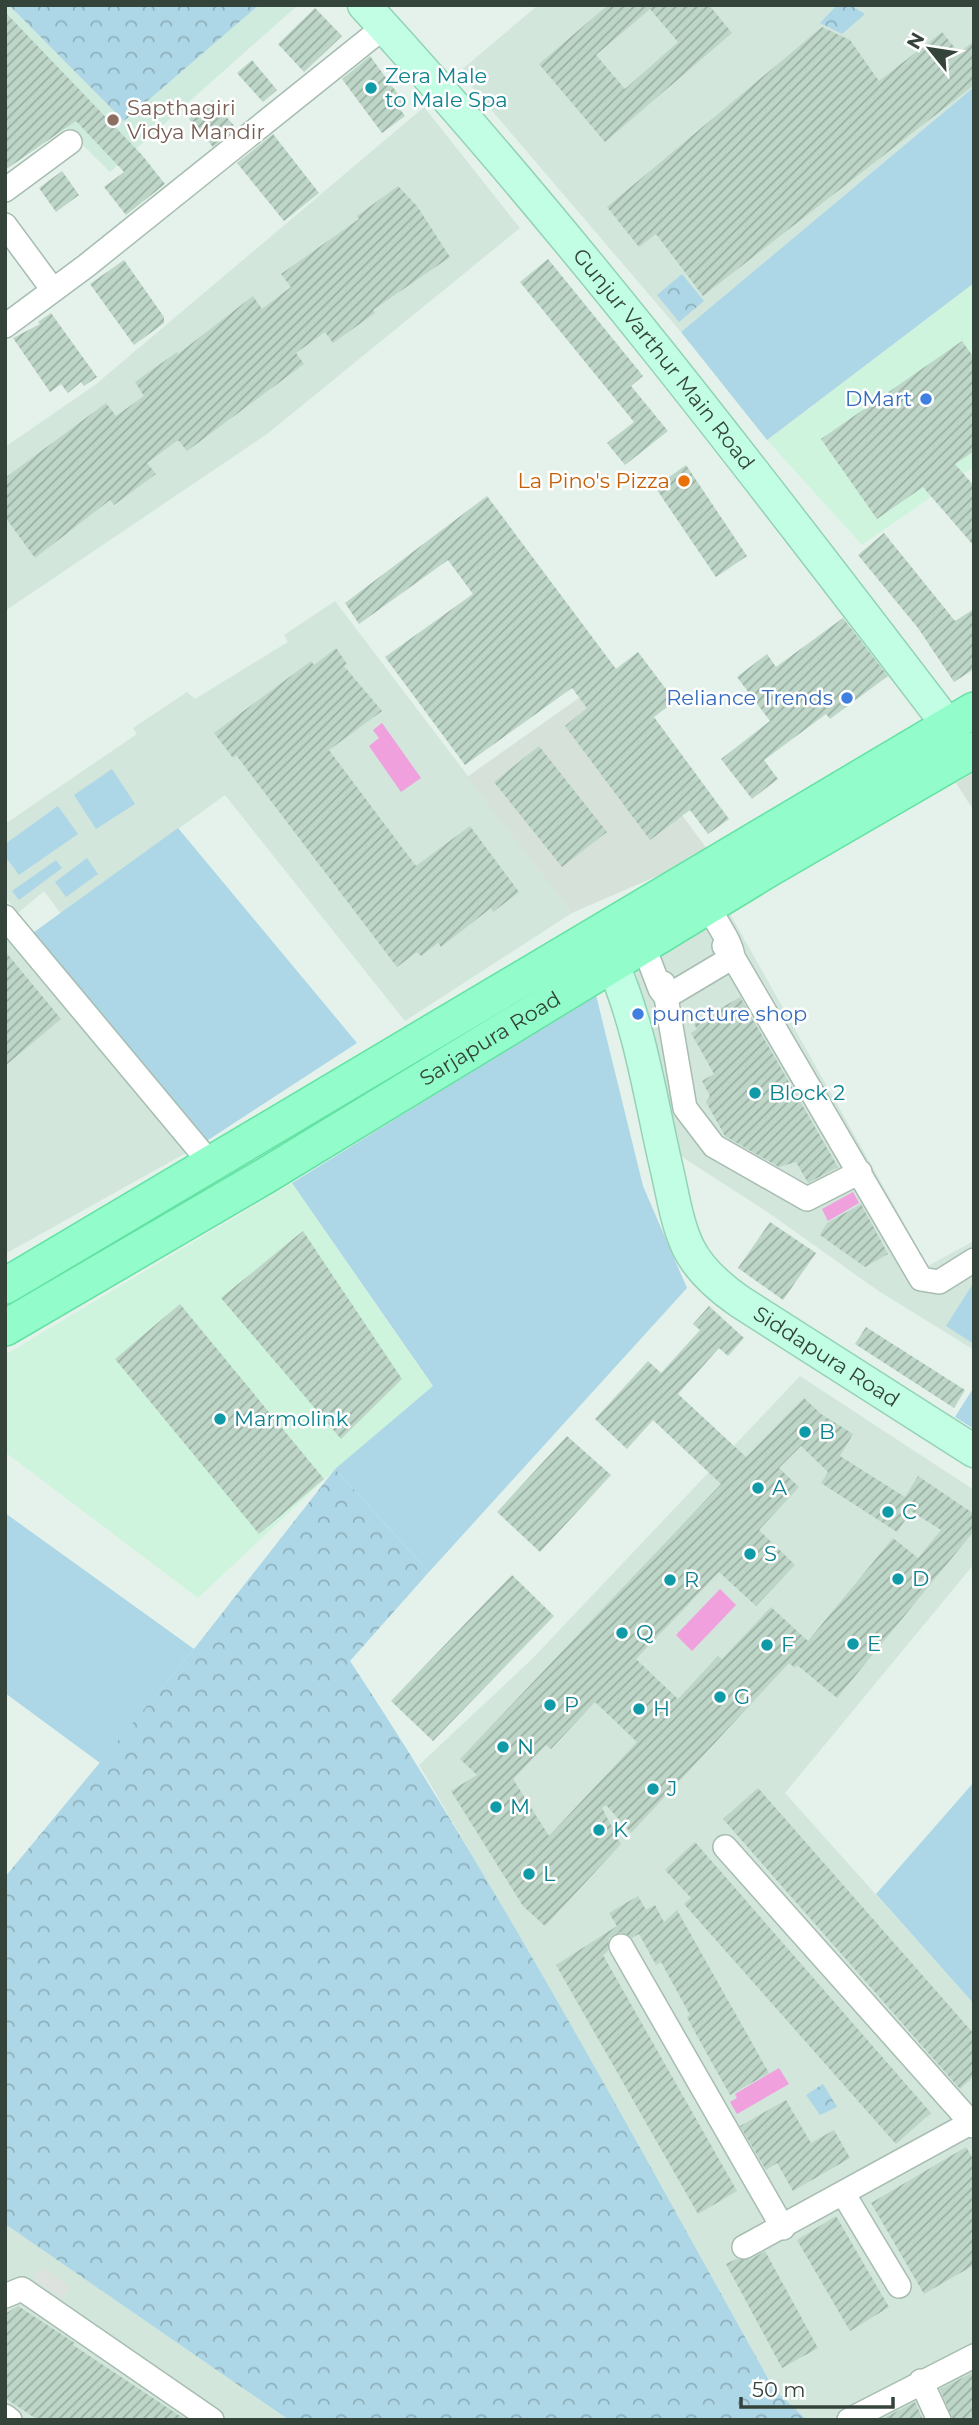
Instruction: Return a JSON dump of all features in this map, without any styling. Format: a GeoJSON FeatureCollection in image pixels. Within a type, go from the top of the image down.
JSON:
{"type":"FeatureCollection","features":[{"type":"Feature","properties":{"kind":"main road","name":"Gunjur Varthur Main Road"},"geometry":{"type":"LineString","coordinates":[[374,16],[463,115],[961,718]]}},
{"type":"Feature","properties":{"kind":"main road","name":"Sarjapura Road"},"geometry":{"type":"LineString","coordinates":[[5,1286],[961,718]]}},
{"type":"Feature","properties":{"kind":"main road","name":"Sarjapura Road"},"geometry":{"type":"LineString","coordinates":[[5,1328],[344,1128],[612,965],[655,973],[722,934],[974,750]]}},
{"type":"Feature","properties":{"kind":"main road","name":"Siddapura Road"},"geometry":{"type":"LineString","coordinates":[[612,965],[624,990],[645,1066],[682,1231],[689,1248],[708,1276],[739,1301],[974,1451]]}},
{"type":"Feature","properties":{"kind":"main road"},"geometry":{"type":"LineString","coordinates":[[326,1095],[344,1128]]}},
{"type":"Feature","properties":{"kind":"street"},"geometry":{"type":"LineString","coordinates":[[5,326],[53,290],[374,16]]}},
{"type":"Feature","properties":{"kind":"street"},"geometry":{"type":"LineString","coordinates":[[5,190],[71,142]]}},
{"type":"Feature","properties":{"kind":"street"},"geometry":{"type":"LineString","coordinates":[[5,225],[53,290]]}},
{"type":"Feature","properties":{"kind":"street"},"geometry":{"type":"LineString","coordinates":[[5,918],[211,1164]]}},
{"type":"Feature","properties":{"kind":"street"},"geometry":{"type":"LineString","coordinates":[[860,1172],[807,1199],[714,1146],[685,1108],[655,973],[722,934],[860,1172],[921,1279],[939,1282],[974,1261]]}},
{"type":"Feature","properties":{"kind":"street"},"geometry":{"type":"LineString","coordinates":[[725,1846],[973,2124],[744,2247]]}},
{"type":"Feature","properties":{"kind":"street"},"geometry":{"type":"LineString","coordinates":[[621,1946],[783,2228]]}},
{"type":"Feature","properties":{"kind":"street"},"geometry":{"type":"LineString","coordinates":[[844,2193],[899,2286]]}},
{"type":"Feature","properties":{"kind":"street"},"geometry":{"type":"LineString","coordinates":[[5,2296],[22,2289],[212,2420]]}},
{"type":"Feature","properties":{"kind":"street"},"geometry":{"type":"LineString","coordinates":[[849,2420],[974,2356]]}},
{"type":"Feature","properties":{"kind":"street"},"geometry":{"type":"LineString","coordinates":[[921,2381],[939,2420]]}},
{"type":"Feature","properties":{"kind":"street"},"geometry":{"type":"LineString","coordinates":[[5,2416],[10,2420]]}},
{"type":"Feature","properties":{"kind":"shaded area","name":"Sapthagiri Vidya Mandir"},"geometry":{"type":"Polygon","coordinates":[[[5,5],[298,5],[110,172],[5,68],[5,5]]]}},
{"type":"Feature","properties":{"kind":"shaded area"},"geometry":{"type":"Polygon","coordinates":[[[538,5],[974,5],[974,87],[681,332],[459,72],[538,5]]]}},
{"type":"Feature","properties":{"kind":"shaded area"},"geometry":{"type":"Polygon","coordinates":[[[424,107],[520,228],[267,434],[5,611],[5,447],[95,385],[424,107]]]}},
{"type":"Feature","properties":{"kind":"shaded area"},"geometry":{"type":"Polygon","coordinates":[[[974,283],[974,467],[862,545],[767,440],[974,283]]]}},
{"type":"Feature","properties":{"kind":"shaded area"},"geometry":{"type":"Polygon","coordinates":[[[335,601],[572,913],[405,1021],[225,795],[61,914],[44,891],[18,913],[5,897],[5,824],[137,734],[133,728],[187,692],[195,699],[288,642],[284,635],[335,601]]]}},
{"type":"Feature","properties":{"kind":"shaded area"},"geometry":{"type":"Polygon","coordinates":[[[590,690],[710,853],[572,913],[467,777],[590,690]]]}},
{"type":"Feature","properties":{"kind":"shaded area"},"geometry":{"type":"Polygon","coordinates":[[[382,723],[421,778],[401,792],[369,746],[379,738],[373,730],[382,723]]]}},
{"type":"Feature","properties":{"kind":"shaded area"},"geometry":{"type":"Polygon","coordinates":[[[974,772],[974,811],[956,783],[974,772]]]}},
{"type":"Feature","properties":{"kind":"shaded area"},"geometry":{"type":"Polygon","coordinates":[[[729,912],[928,1266],[974,1241],[974,1350],[877,1290],[769,1213],[676,1153],[635,968],[729,912]]]}},
{"type":"Feature","properties":{"kind":"shaded area"},"geometry":{"type":"Polygon","coordinates":[[[5,929],[202,1144],[5,1254],[5,929]]]}},
{"type":"Feature","properties":{"kind":"shaded area"},"geometry":{"type":"Polygon","coordinates":[[[292,1183],[433,1387],[331,1473],[198,1598],[5,1452],[5,1355],[292,1183]]]}},
{"type":"Feature","properties":{"kind":"shaded area"},"geometry":{"type":"Polygon","coordinates":[[[853,1192],[859,1203],[828,1221],[822,1209],[853,1192]]]}},
{"type":"Feature","properties":{"kind":"shaded area"},"geometry":{"type":"Polygon","coordinates":[[[800,1376],[974,1490],[974,1564],[785,1793],[974,2004],[974,2420],[807,2420],[774,2389],[536,1964],[419,1765],[532,1659],[800,1376]]]}},
{"type":"Feature","properties":{"kind":"shaded area"},"geometry":{"type":"Polygon","coordinates":[[[720,1589],[736,1605],[692,1651],[676,1635],[720,1589]]]}},
{"type":"Feature","properties":{"kind":"shaded area"},"geometry":{"type":"Polygon","coordinates":[[[779,2068],[789,2084],[737,2114],[730,2102],[737,2098],[735,2094],[779,2068]]]}},
{"type":"Feature","properties":{"kind":"shaded area"},"geometry":{"type":"Polygon","coordinates":[[[5,2224],[289,2420],[5,2420],[5,2224]]]}},
{"type":"Feature","properties":{"kind":"shaded area"},"geometry":{"type":"Polygon","coordinates":[[[41,2267],[70,2287],[62,2299],[34,2279],[41,2267]]]}},
{"type":"Feature","properties":{"kind":"green space"},"geometry":{"type":"Polygon","coordinates":[[[9,5],[259,5],[124,121],[9,5]]]}},
{"type":"Feature","properties":{"kind":"green space"},"geometry":{"type":"Polygon","coordinates":[[[837,5],[850,5],[865,14],[842,34],[820,23],[837,5]]]}},
{"type":"Feature","properties":{"kind":"green space"},"geometry":{"type":"Polygon","coordinates":[[[974,87],[974,283],[767,440],[681,332],[974,87]]]}},
{"type":"Feature","properties":{"kind":"green space"},"geometry":{"type":"Polygon","coordinates":[[[682,274],[704,301],[679,322],[657,295],[682,274]]]}},
{"type":"Feature","properties":{"kind":"green space"},"geometry":{"type":"Polygon","coordinates":[[[112,769],[135,804],[96,829],[74,795],[112,769]]]}},
{"type":"Feature","properties":{"kind":"green space"},"geometry":{"type":"Polygon","coordinates":[[[58,806],[78,834],[19,875],[5,856],[5,844],[58,806]]]}},
{"type":"Feature","properties":{"kind":"green space"},"geometry":{"type":"Polygon","coordinates":[[[178,828],[357,1043],[202,1144],[30,935],[178,828]]]}},
{"type":"Feature","properties":{"kind":"green space"},"geometry":{"type":"Polygon","coordinates":[[[87,858],[98,874],[66,897],[55,882],[87,858]]]}},
{"type":"Feature","properties":{"kind":"green space"},"geometry":{"type":"Polygon","coordinates":[[[56,860],[62,868],[19,900],[12,891],[56,860]]]}},
{"type":"Feature","properties":{"kind":"green space"},"geometry":{"type":"Polygon","coordinates":[[[596,995],[643,1186],[687,1288],[429,1572],[335,1469],[433,1386],[292,1183],[596,995]]]}},
{"type":"Feature","properties":{"kind":"green space"},"geometry":{"type":"Polygon","coordinates":[[[974,1282],[974,1344],[946,1326],[974,1282]]]}},
{"type":"Feature","properties":{"kind":"green space"},"geometry":{"type":"Polygon","coordinates":[[[974,1387],[974,1429],[955,1417],[974,1387]]]}},
{"type":"Feature","properties":{"kind":"green space"},"geometry":{"type":"Polygon","coordinates":[[[335,1469],[429,1572],[350,1661],[516,1930],[774,2389],[807,2420],[289,2420],[5,2224],[5,1877],[194,1649],[335,1469]]]}},
{"type":"Feature","properties":{"kind":"green space"},"geometry":{"type":"Polygon","coordinates":[[[5,1513],[194,1649],[100,1763],[5,1693],[5,1513]]]}},
{"type":"Feature","properties":{"kind":"green space"},"geometry":{"type":"Polygon","coordinates":[[[974,1782],[974,2004],[876,1894],[974,1782]]]}},
{"type":"Feature","properties":{"kind":"green space"},"geometry":{"type":"Polygon","coordinates":[[[823,2084],[837,2107],[820,2115],[806,2095],[823,2084]]]}},
{"type":"Feature","properties":{"kind":"building"},"geometry":{"type":"Polygon","coordinates":[[[608,5],[709,5],[732,33],[605,142],[539,64],[608,5]],[[650,9],[596,55],[625,89],[678,42],[650,9]]]}},
{"type":"Feature","properties":{"kind":"building"},"geometry":{"type":"Polygon","coordinates":[[[315,8],[342,36],[304,72],[278,44],[315,8]]]}},
{"type":"Feature","properties":{"kind":"building"},"geometry":{"type":"Polygon","coordinates":[[[5,12],[142,155],[165,184],[126,215],[104,187],[124,172],[76,121],[5,170],[5,12]]]}},
{"type":"Feature","properties":{"kind":"building"},"geometry":{"type":"Polygon","coordinates":[[[822,27],[850,40],[879,81],[942,32],[959,53],[974,41],[974,85],[703,296],[656,234],[639,247],[607,207],[822,27]]]}},
{"type":"Feature","properties":{"kind":"building","name":"Zera Male to Male Spa"},"geometry":{"type":"Polygon","coordinates":[[[370,56],[403,101],[397,105],[405,116],[382,133],[342,79],[370,56]]]}},
{"type":"Feature","properties":{"kind":"building"},"geometry":{"type":"Polygon","coordinates":[[[252,60],[277,90],[263,102],[237,73],[252,60]]]}},
{"type":"Feature","properties":{"kind":"building"},"geometry":{"type":"Polygon","coordinates":[[[212,100],[236,128],[213,147],[189,119],[212,100]]]}},
{"type":"Feature","properties":{"kind":"building"},"geometry":{"type":"Polygon","coordinates":[[[273,134],[319,193],[284,221],[237,163],[273,134]]]}},
{"type":"Feature","properties":{"kind":"building"},"geometry":{"type":"Polygon","coordinates":[[[62,171],[79,195],[56,212],[39,188],[62,171]]]}},
{"type":"Feature","properties":{"kind":"building"},"geometry":{"type":"Polygon","coordinates":[[[398,186],[417,206],[450,257],[373,310],[375,313],[333,343],[325,332],[296,353],[304,364],[187,451],[178,440],[147,463],[156,474],[114,505],[110,500],[35,558],[5,517],[5,478],[106,403],[116,416],[144,396],[135,382],[177,352],[178,354],[253,296],[262,309],[291,287],[281,274],[359,219],[357,216],[398,186]]]}},
{"type":"Feature","properties":{"kind":"building"},"geometry":{"type":"Polygon","coordinates":[[[548,259],[643,376],[631,386],[668,431],[625,465],[607,443],[634,422],[520,282],[548,259]]]}},
{"type":"Feature","properties":{"kind":"building"},"geometry":{"type":"Polygon","coordinates":[[[124,260],[164,317],[164,323],[134,345],[90,284],[124,260]]]}},
{"type":"Feature","properties":{"kind":"building"},"geometry":{"type":"Polygon","coordinates":[[[51,313],[97,377],[84,386],[81,382],[68,393],[61,384],[50,392],[13,338],[40,324],[38,322],[51,313]]]}},
{"type":"Feature","properties":{"kind":"building","name":"DMart"},"geometry":{"type":"Polygon","coordinates":[[[962,341],[974,358],[974,451],[955,464],[974,486],[974,546],[923,487],[877,519],[821,439],[962,341]]]}},
{"type":"Feature","properties":{"kind":"building"},"geometry":{"type":"Polygon","coordinates":[[[686,465],[747,556],[716,577],[655,487],[686,465]]]}},
{"type":"Feature","properties":{"kind":"building"},"geometry":{"type":"Polygon","coordinates":[[[487,496],[616,669],[638,652],[675,701],[654,717],[729,819],[708,834],[690,810],[650,840],[565,726],[587,708],[572,688],[465,765],[385,657],[473,594],[448,560],[359,624],[345,603],[487,496]]]}},
{"type":"Feature","properties":{"kind":"building"},"geometry":{"type":"Polygon","coordinates":[[[884,533],[955,621],[974,609],[974,669],[954,682],[918,628],[858,555],[884,533]]]}},
{"type":"Feature","properties":{"kind":"building"},"geometry":{"type":"Polygon","coordinates":[[[843,618],[888,676],[830,719],[826,714],[764,760],[778,779],[752,799],[721,759],[770,721],[737,677],[767,654],[776,667],[843,618]]]}},
{"type":"Feature","properties":{"kind":"building"},"geometry":{"type":"Polygon","coordinates":[[[336,648],[347,664],[344,666],[382,711],[329,750],[416,866],[470,826],[519,892],[493,912],[491,908],[441,947],[438,943],[421,956],[417,952],[397,967],[236,755],[233,758],[214,733],[311,661],[314,665],[336,648]]]}},
{"type":"Feature","properties":{"kind":"building"},"geometry":{"type":"Polygon","coordinates":[[[539,746],[607,832],[562,867],[494,782],[539,746]]]}},
{"type":"Feature","properties":{"kind":"building"},"geometry":{"type":"Polygon","coordinates":[[[5,951],[61,1019],[5,1066],[5,951]]]}},
{"type":"Feature","properties":{"kind":"building","name":"Block 2"},"geometry":{"type":"Polygon","coordinates":[[[740,997],[838,1167],[808,1183],[796,1162],[779,1167],[725,1136],[706,1102],[710,1096],[702,1081],[714,1074],[691,1033],[697,1029],[694,1024],[740,997]]]}},
{"type":"Feature","properties":{"kind":"building"},"geometry":{"type":"Polygon","coordinates":[[[861,1204],[888,1254],[865,1267],[820,1235],[827,1223],[861,1204]]]}},
{"type":"Feature","properties":{"kind":"building"},"geometry":{"type":"Polygon","coordinates":[[[770,1222],[816,1253],[783,1300],[738,1268],[770,1222]]]}},
{"type":"Feature","properties":{"kind":"building"},"geometry":{"type":"Polygon","coordinates":[[[303,1231],[402,1379],[341,1439],[221,1298],[303,1231]]]}},
{"type":"Feature","properties":{"kind":"building","name":"Marmolink"},"geometry":{"type":"Polygon","coordinates":[[[180,1304],[324,1479],[259,1534],[115,1359],[180,1304]]]}},
{"type":"Feature","properties":{"kind":"building"},"geometry":{"type":"Polygon","coordinates":[[[709,1306],[744,1338],[728,1356],[719,1348],[678,1394],[746,1457],[804,1398],[821,1414],[853,1434],[840,1456],[905,1497],[918,1476],[974,1514],[974,1531],[837,1698],[797,1665],[795,1668],[789,1663],[631,1833],[606,1805],[602,1808],[621,1844],[545,1926],[523,1906],[451,1791],[477,1775],[460,1759],[721,1484],[653,1420],[627,1449],[595,1419],[648,1361],[661,1373],[700,1330],[693,1324],[709,1306]],[[801,1446],[779,1468],[799,1487],[759,1530],[795,1565],[756,1606],[719,1572],[636,1659],[678,1699],[718,1656],[722,1659],[771,1607],[808,1641],[893,1538],[918,1558],[941,1530],[911,1511],[897,1532],[821,1483],[828,1472],[801,1446]],[[595,1702],[551,1749],[546,1745],[513,1779],[549,1836],[637,1742],[595,1702]]]}},
{"type":"Feature","properties":{"kind":"building"},"geometry":{"type":"Polygon","coordinates":[[[866,1327],[965,1390],[954,1408],[855,1344],[866,1327]]]}},
{"type":"Feature","properties":{"kind":"building"},"geometry":{"type":"Polygon","coordinates":[[[567,1436],[611,1475],[540,1552],[497,1512],[567,1436]]]}},
{"type":"Feature","properties":{"kind":"building"},"geometry":{"type":"Polygon","coordinates":[[[512,1575],[554,1616],[433,1741],[391,1701],[512,1575]]]}},
{"type":"Feature","properties":{"kind":"building"},"geometry":{"type":"Polygon","coordinates":[[[758,1788],[974,2034],[974,2076],[960,2089],[723,1819],[758,1788]]]}},
{"type":"Feature","properties":{"kind":"building"},"geometry":{"type":"Polygon","coordinates":[[[695,1842],[931,2113],[896,2144],[684,1904],[691,1898],[665,1870],[695,1842]]]}},
{"type":"Feature","properties":{"kind":"building"},"geometry":{"type":"Polygon","coordinates":[[[638,1896],[646,1910],[655,1905],[664,1922],[677,1910],[769,2073],[730,2095],[687,2017],[690,2015],[661,1962],[656,1965],[639,1934],[632,1938],[620,1932],[609,1938],[608,1951],[603,1955],[737,2191],[698,2214],[556,1965],[617,1926],[609,1913],[638,1896]]]}},
{"type":"Feature","properties":{"kind":"building"},"geometry":{"type":"Polygon","coordinates":[[[786,2100],[811,2143],[834,2130],[850,2158],[793,2191],[777,2163],[766,2170],[740,2126],[786,2100]]]}},
{"type":"Feature","properties":{"kind":"building"},"geometry":{"type":"Polygon","coordinates":[[[966,2147],[974,2160],[974,2265],[924,2294],[871,2203],[966,2147]]]}},
{"type":"Feature","properties":{"kind":"building"},"geometry":{"type":"Polygon","coordinates":[[[836,2216],[889,2307],[850,2331],[797,2240],[836,2216]]]}},
{"type":"Feature","properties":{"kind":"building"},"geometry":{"type":"Polygon","coordinates":[[[765,2251],[818,2348],[782,2368],[726,2264],[736,2259],[750,2260],[765,2251]]]}},
{"type":"Feature","properties":{"kind":"building"},"geometry":{"type":"Polygon","coordinates":[[[18,2306],[186,2420],[38,2420],[5,2398],[5,2314],[18,2306]]]}},
{"type":"Feature","properties":{"kind":"building"},"geometry":{"type":"Polygon","coordinates":[[[974,2372],[974,2420],[953,2420],[940,2389],[974,2372]]]}},
{"type":"Feature","properties":{"kind":"building"},"geometry":{"type":"Polygon","coordinates":[[[915,2402],[923,2420],[880,2420],[915,2402]]]}},
{"type":"Feature","properties":{"kind":"place","name":"Zera Male to Male Spa"},"geometry":{"type":"Point","coordinates":[371,88]}},
{"type":"Feature","properties":{"kind":"place","name":"Sapthagiri Vidya Mandir"},"geometry":{"type":"Point","coordinates":[113,120]}},
{"type":"Feature","properties":{"kind":"place","name":"DMart"},"geometry":{"type":"Point","coordinates":[926,399]}},
{"type":"Feature","properties":{"kind":"place","name":"La Pino's Pizza"},"geometry":{"type":"Point","coordinates":[684,481]}},
{"type":"Feature","properties":{"kind":"place","name":"Reliance Trends"},"geometry":{"type":"Point","coordinates":[847,698]}},
{"type":"Feature","properties":{"kind":"place","name":"puncture shop"},"geometry":{"type":"Point","coordinates":[638,1014]}},
{"type":"Feature","properties":{"kind":"place","name":"Block 2"},"geometry":{"type":"Point","coordinates":[755,1093]}},
{"type":"Feature","properties":{"kind":"place","name":"Marmolink"},"geometry":{"type":"Point","coordinates":[220,1419]}},
{"type":"Feature","properties":{"kind":"place","name":"B"},"geometry":{"type":"Point","coordinates":[805,1432]}},
{"type":"Feature","properties":{"kind":"place","name":"A"},"geometry":{"type":"Point","coordinates":[758,1488]}},
{"type":"Feature","properties":{"kind":"place","name":"C"},"geometry":{"type":"Point","coordinates":[888,1512]}},
{"type":"Feature","properties":{"kind":"place","name":"S"},"geometry":{"type":"Point","coordinates":[750,1554]}},
{"type":"Feature","properties":{"kind":"place","name":"D"},"geometry":{"type":"Point","coordinates":[898,1579]}},
{"type":"Feature","properties":{"kind":"place","name":"R"},"geometry":{"type":"Point","coordinates":[670,1580]}},
{"type":"Feature","properties":{"kind":"place","name":"Q"},"geometry":{"type":"Point","coordinates":[622,1633]}},
{"type":"Feature","properties":{"kind":"place","name":"E"},"geometry":{"type":"Point","coordinates":[853,1644]}},
{"type":"Feature","properties":{"kind":"place","name":"F"},"geometry":{"type":"Point","coordinates":[767,1645]}},
{"type":"Feature","properties":{"kind":"place","name":"G"},"geometry":{"type":"Point","coordinates":[720,1697]}},
{"type":"Feature","properties":{"kind":"place","name":"P"},"geometry":{"type":"Point","coordinates":[550,1705]}},
{"type":"Feature","properties":{"kind":"place","name":"H"},"geometry":{"type":"Point","coordinates":[639,1709]}},
{"type":"Feature","properties":{"kind":"place","name":"N"},"geometry":{"type":"Point","coordinates":[503,1747]}},
{"type":"Feature","properties":{"kind":"place","name":"J"},"geometry":{"type":"Point","coordinates":[653,1789]}},
{"type":"Feature","properties":{"kind":"place","name":"M"},"geometry":{"type":"Point","coordinates":[496,1807]}},
{"type":"Feature","properties":{"kind":"place","name":"K"},"geometry":{"type":"Point","coordinates":[599,1830]}},
{"type":"Feature","properties":{"kind":"place","name":"L"},"geometry":{"type":"Point","coordinates":[529,1874]}}]}
